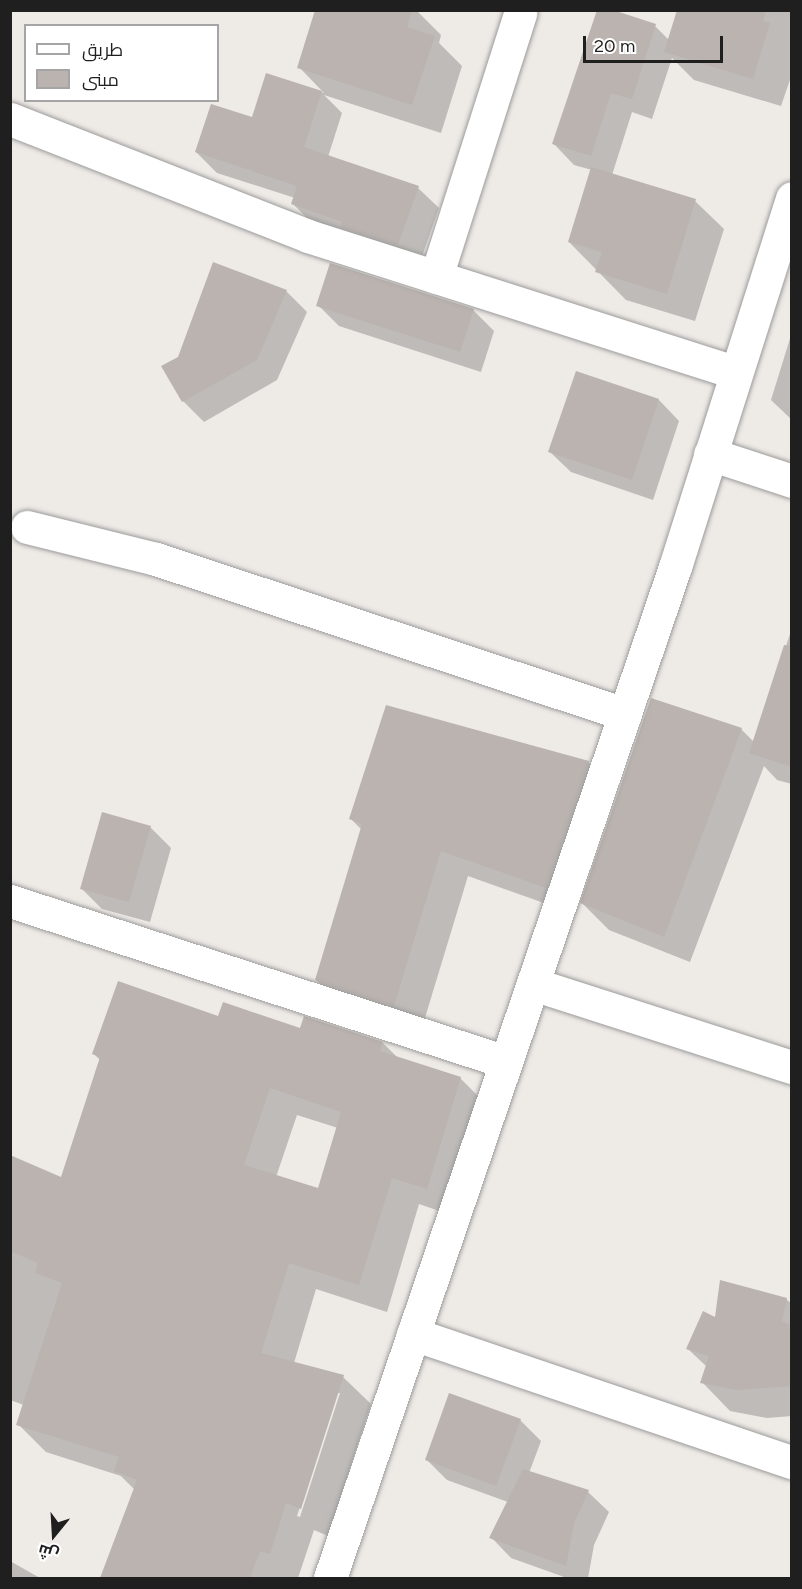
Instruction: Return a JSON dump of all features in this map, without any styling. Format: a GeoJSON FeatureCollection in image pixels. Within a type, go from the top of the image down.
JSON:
{"type":"FeatureCollection","features":[{"type":"Feature","properties":{"kind":"street"},"geometry":{"type":"LineString","coordinates":[[436,277],[520,13]]}},
{"type":"Feature","properties":{"kind":"street"},"geometry":{"type":"LineString","coordinates":[[10,119],[201,197],[436,277],[735,372]]}},
{"type":"Feature","properties":{"kind":"street"},"geometry":{"type":"LineString","coordinates":[[330,1578],[625,714],[792,198]]}},
{"type":"Feature","properties":{"kind":"street"},"geometry":{"type":"LineString","coordinates":[[710,454],[792,481]]}},
{"type":"Feature","properties":{"kind":"street"},"geometry":{"type":"LineString","coordinates":[[27,526],[156,559],[625,714]]}},
{"type":"Feature","properties":{"kind":"street"},"geometry":{"type":"LineString","coordinates":[[10,901],[506,1062]]}},
{"type":"Feature","properties":{"kind":"street"},"geometry":{"type":"LineString","coordinates":[[533,984],[792,1067]]}},
{"type":"Feature","properties":{"kind":"street"},"geometry":{"type":"LineString","coordinates":[[413,1334],[792,1462]]}},
{"type":"Feature","properties":{"kind":"building"},"geometry":{"type":"Polygon","coordinates":[[[315,10],[412,10],[407,27],[435,36],[412,105],[297,68],[315,10]]]}},
{"type":"Feature","properties":{"kind":"building"},"geometry":{"type":"Polygon","coordinates":[[[597,10],[613,10],[656,24],[632,99],[611,93],[591,156],[552,144],[597,10]]]}},
{"type":"Feature","properties":{"kind":"building"},"geometry":{"type":"Polygon","coordinates":[[[677,10],[766,10],[763,21],[770,23],[753,79],[664,52],[677,10]]]}},
{"type":"Feature","properties":{"kind":"building"},"geometry":{"type":"Polygon","coordinates":[[[266,73],[322,91],[304,147],[419,186],[398,245],[341,227],[342,222],[291,204],[297,186],[195,152],[211,104],[252,117],[266,73]]]}},
{"type":"Feature","properties":{"kind":"building"},"geometry":{"type":"Polygon","coordinates":[[[591,167],[696,199],[667,294],[595,272],[602,252],[568,242],[591,167]]]}},
{"type":"Feature","properties":{"kind":"building"},"geometry":{"type":"Polygon","coordinates":[[[213,262],[287,290],[257,360],[182,402],[161,366],[178,357],[213,262]]]}},
{"type":"Feature","properties":{"kind":"building"},"geometry":{"type":"Polygon","coordinates":[[[330,263],[474,309],[460,352],[316,306],[330,263]]]}},
{"type":"Feature","properties":{"kind":"building"},"geometry":{"type":"Polygon","coordinates":[[[576,371],[659,399],[632,480],[548,452],[576,371]]]}},
{"type":"Feature","properties":{"kind":"building"},"geometry":{"type":"Polygon","coordinates":[[[784,645],[792,646],[792,767],[749,753],[784,645]]]}},
{"type":"Feature","properties":{"kind":"building"},"geometry":{"type":"Polygon","coordinates":[[[651,698],[742,728],[664,937],[580,903],[651,698]]]}},
{"type":"Feature","properties":{"kind":"building"},"geometry":{"type":"Polygon","coordinates":[[[386,705],[589,761],[546,888],[441,851],[394,1006],[315,980],[362,824],[349,819],[386,705]]]}},
{"type":"Feature","properties":{"kind":"building"},"geometry":{"type":"Polygon","coordinates":[[[102,812],[151,826],[129,902],[80,889],[102,812]]]}},
{"type":"Feature","properties":{"kind":"building"},"geometry":{"type":"Polygon","coordinates":[[[118,981],[218,1016],[223,1002],[300,1028],[304,1016],[383,1042],[380,1051],[461,1077],[427,1189],[392,1178],[359,1285],[289,1263],[261,1353],[344,1375],[301,1509],[286,1503],[270,1554],[260,1551],[250,1578],[100,1578],[137,1480],[114,1471],[119,1457],[16,1425],[62,1283],[35,1273],[38,1263],[10,1251],[10,1155],[61,1177],[100,1057],[92,1054],[118,981]],[[270,1088],[244,1165],[318,1188],[341,1112],[270,1088]]]}},
{"type":"Feature","properties":{"kind":"building"},"geometry":{"type":"Polygon","coordinates":[[[720,1280],[787,1298],[782,1321],[792,1326],[792,1386],[737,1390],[700,1383],[709,1356],[686,1349],[703,1311],[715,1317],[720,1280]]]}},
{"type":"Feature","properties":{"kind":"building"},"geometry":{"type":"Polygon","coordinates":[[[449,1393],[521,1419],[496,1486],[425,1460],[449,1393]]]}},
{"type":"Feature","properties":{"kind":"building"},"geometry":{"type":"Polygon","coordinates":[[[523,1469],[589,1490],[574,1524],[566,1566],[489,1538],[523,1469]]]}}]}
